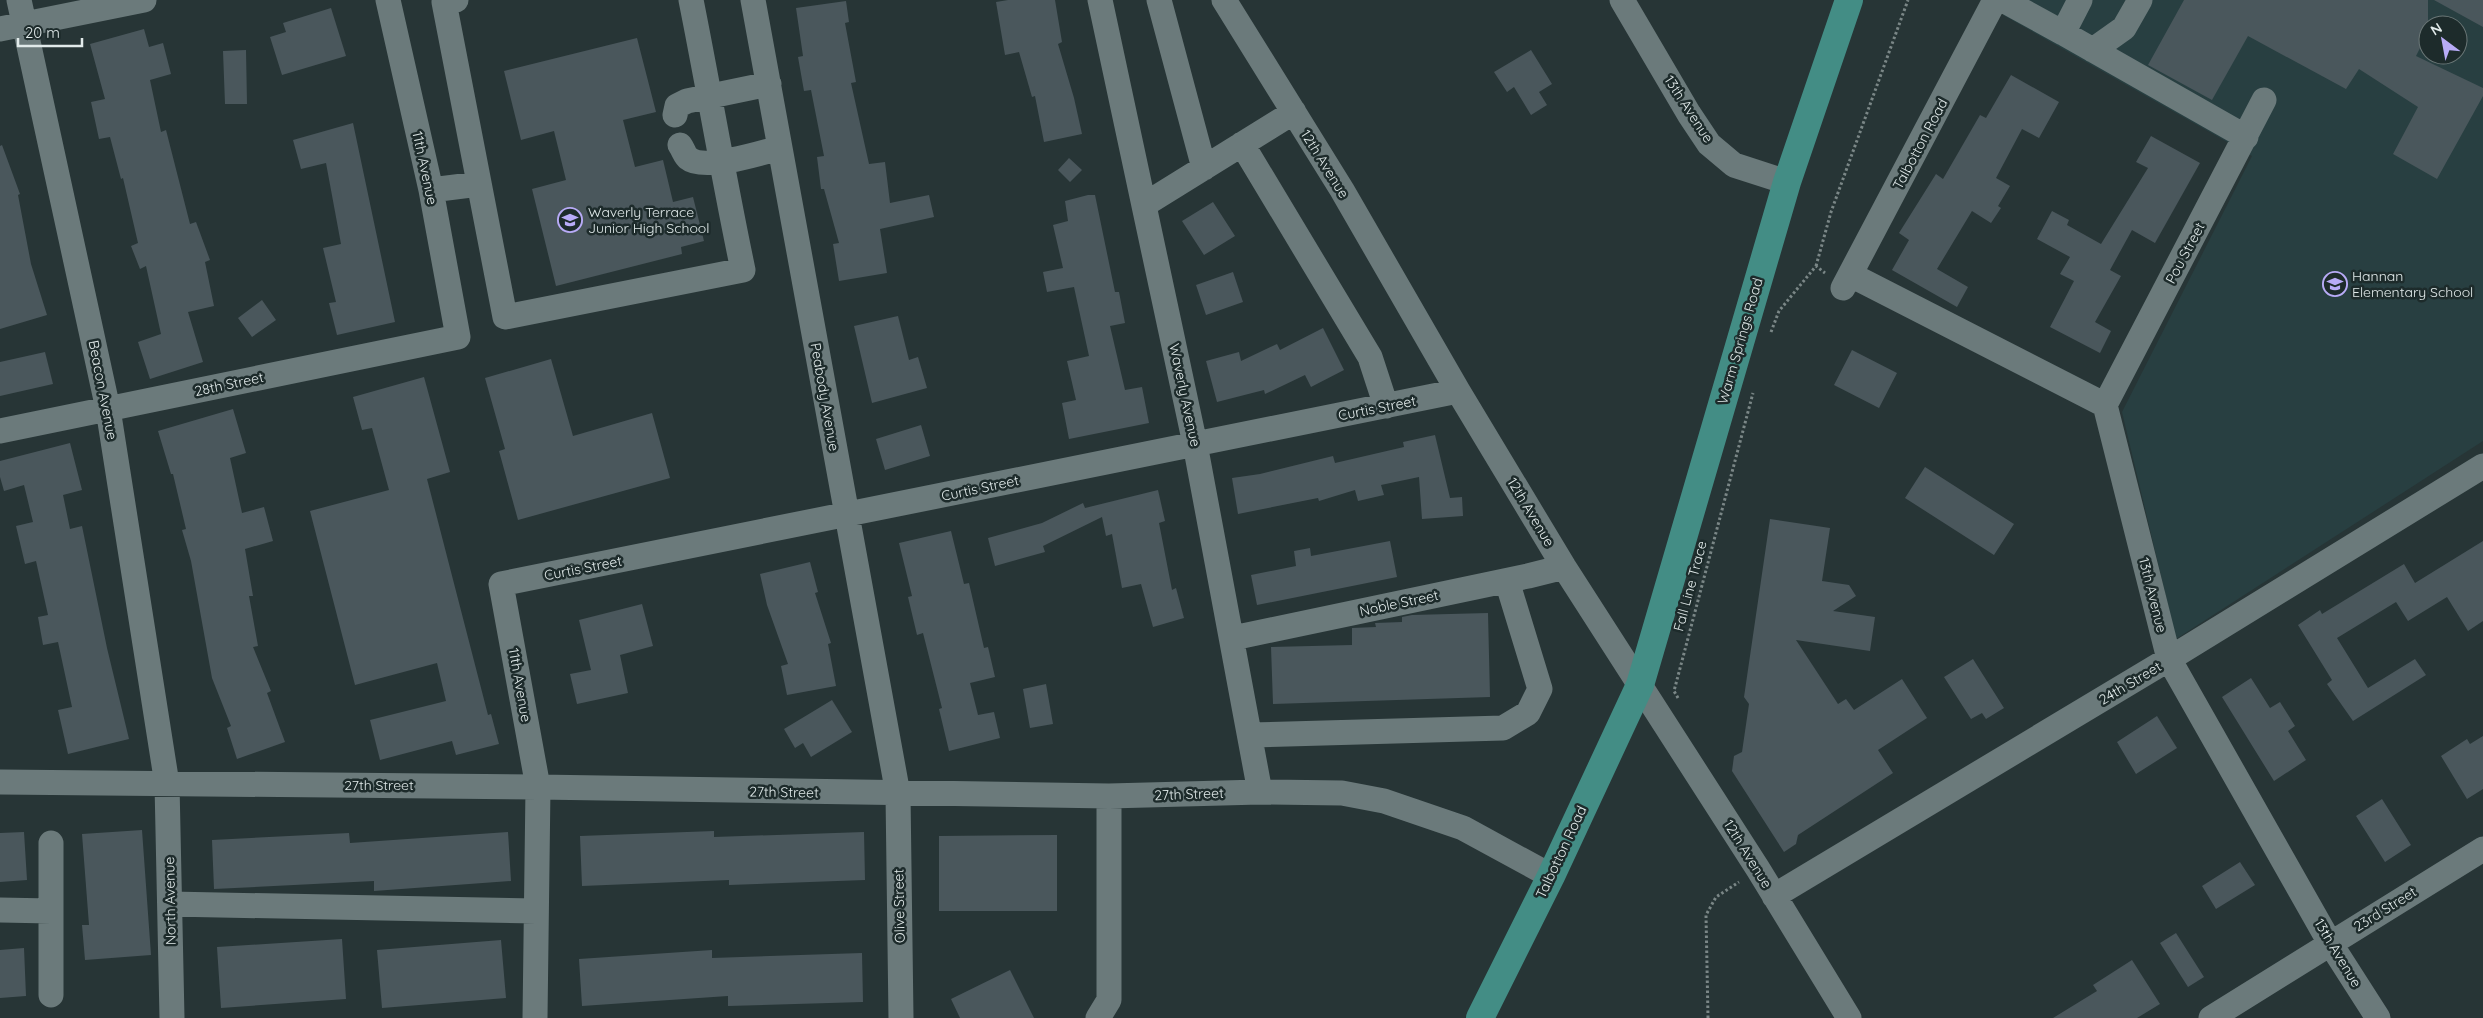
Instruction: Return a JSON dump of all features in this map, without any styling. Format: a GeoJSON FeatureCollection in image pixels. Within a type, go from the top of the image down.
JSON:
{"type":"FeatureCollection","features":[{"type":"Feature","properties":{"kind":"main road","name":"Warm Springs Road"},"geometry":{"type":"LineString","coordinates":[[1640,685],[1787,182],[1849,0]]}},
{"type":"Feature","properties":{"kind":"main road","name":"Talbotton Road"},"geometry":{"type":"LineString","coordinates":[[1480,1018],[1551,876],[1640,685]]}},
{"type":"Feature","properties":{"kind":"street","name":"Beacon Avenue"},"geometry":{"type":"LineString","coordinates":[[19,0],[11,27],[108,409],[167,784]]}},
{"type":"Feature","properties":{"kind":"street"},"geometry":{"type":"LineString","coordinates":[[11,27],[144,0]]}},
{"type":"Feature","properties":{"kind":"street","name":"11th Avenue"},"geometry":{"type":"LineString","coordinates":[[388,0],[431,190],[458,337]]}},
{"type":"Feature","properties":{"kind":"street"},"geometry":{"type":"LineString","coordinates":[[456,0],[444,2],[505,317],[743,270],[720,162],[710,94],[691,0]]}},
{"type":"Feature","properties":{"kind":"street","name":"Peabody Avenue"},"geometry":{"type":"LineString","coordinates":[[753,0],[898,794]]}},
{"type":"Feature","properties":{"kind":"street","name":"Waverly Avenue"},"geometry":{"type":"LineString","coordinates":[[1100,0],[1196,444],[1260,792]]}},
{"type":"Feature","properties":{"kind":"street"},"geometry":{"type":"LineString","coordinates":[[1159,0],[1204,168]]}},
{"type":"Feature","properties":{"kind":"street","name":"12th Avenue"},"geometry":{"type":"LineString","coordinates":[[1224,0],[1342,190],[1458,391],[1564,567],[1758,869],[1849,1018]]}},
{"type":"Feature","properties":{"kind":"street","name":"13th Avenue"},"geometry":{"type":"LineString","coordinates":[[1622,0],[1689,114],[1709,144],[1734,165],[1787,182]]}},
{"type":"Feature","properties":{"kind":"street","name":"Talbotton Road"},"geometry":{"type":"LineString","coordinates":[[1847,281],[1996,0]]}},
{"type":"Feature","properties":{"kind":"street"},"geometry":{"type":"LineString","coordinates":[[2003,0],[2246,137]]}},
{"type":"Feature","properties":{"kind":"street"},"geometry":{"type":"LineString","coordinates":[[2063,33],[2080,0]]}},
{"type":"Feature","properties":{"kind":"street"},"geometry":{"type":"LineString","coordinates":[[2093,50],[2124,28],[2140,0]]}},
{"type":"Feature","properties":{"kind":"street"},"geometry":{"type":"LineString","coordinates":[[675,114],[677,106],[686,101],[710,94],[769,84]]}},
{"type":"Feature","properties":{"kind":"street","name":"Pou Street"},"geometry":{"type":"LineString","coordinates":[[2105,405],[2264,100]]}},
{"type":"Feature","properties":{"kind":"street"},"geometry":{"type":"LineString","coordinates":[[1144,205],[1294,112]]}},
{"type":"Feature","properties":{"kind":"street"},"geometry":{"type":"LineString","coordinates":[[1242,144],[1370,357],[1386,406]]}},
{"type":"Feature","properties":{"kind":"street"},"geometry":{"type":"LineString","coordinates":[[680,145],[688,158],[697,163],[720,162],[780,148]]}},
{"type":"Feature","properties":{"kind":"street"},"geometry":{"type":"LineString","coordinates":[[431,190],[479,184]]}},
{"type":"Feature","properties":{"kind":"street"},"geometry":{"type":"LineString","coordinates":[[1847,281],[2105,405]]}},
{"type":"Feature","properties":{"kind":"street","name":"28th Street"},"geometry":{"type":"LineString","coordinates":[[0,431],[458,337]]}},
{"type":"Feature","properties":{"kind":"street","name":"Curtis Street"},"geometry":{"type":"LineString","coordinates":[[501,584],[1458,391]]}},
{"type":"Feature","properties":{"kind":"street","name":"13th Avenue"},"geometry":{"type":"LineString","coordinates":[[2105,405],[2169,659],[2330,943],[2378,1018]]}},
{"type":"Feature","properties":{"kind":"street","name":"24th Street"},"geometry":{"type":"LineString","coordinates":[[1774,896],[2169,659],[2483,466]]}},
{"type":"Feature","properties":{"kind":"street","name":"Noble Street"},"geometry":{"type":"LineString","coordinates":[[1232,638],[1507,581],[1564,567]]}},
{"type":"Feature","properties":{"kind":"street"},"geometry":{"type":"LineString","coordinates":[[1250,735],[1503,728],[1528,713],[1540,689],[1507,581]]}},
{"type":"Feature","properties":{"kind":"street","name":"11th Avenue"},"geometry":{"type":"LineString","coordinates":[[501,584],[538,787],[535,1018]]}},
{"type":"Feature","properties":{"kind":"street","name":"27th Street"},"geometry":{"type":"LineString","coordinates":[[0,782],[538,787],[1109,796],[1260,792],[1342,794],[1384,801],[1463,828],[1551,876]]}},
{"type":"Feature","properties":{"kind":"street","name":"North Avenue"},"geometry":{"type":"LineString","coordinates":[[167,784],[172,1018]]}},
{"type":"Feature","properties":{"kind":"street","name":"Olive Street"},"geometry":{"type":"LineString","coordinates":[[898,794],[902,1018]]}},
{"type":"Feature","properties":{"kind":"street"},"geometry":{"type":"LineString","coordinates":[[1103,1016],[1108,1000],[1109,796]]}},
{"type":"Feature","properties":{"kind":"street"},"geometry":{"type":"LineString","coordinates":[[51,843],[51,995]]}},
{"type":"Feature","properties":{"kind":"street","name":"23rd Street"},"geometry":{"type":"LineString","coordinates":[[2211,1018],[2483,849]]}},
{"type":"Feature","properties":{"kind":"street"},"geometry":{"type":"LineString","coordinates":[[170,904],[536,911]]}},
{"type":"Feature","properties":{"kind":"street"},"geometry":{"type":"LineString","coordinates":[[0,910],[51,911]]}},
{"type":"Feature","properties":{"kind":"path"},"geometry":{"type":"LineString","coordinates":[[1769,335],[1779,311],[1816,266],[1831,212],[1908,0]]}},
{"type":"Feature","properties":{"kind":"path"},"geometry":{"type":"LineString","coordinates":[[1816,266],[1847,281]]}},
{"type":"Feature","properties":{"kind":"path","name":"Fall Line Trace"},"geometry":{"type":"LineString","coordinates":[[1679,699],[1674,690],[1753,391]]}},
{"type":"Feature","properties":{"kind":"path"},"geometry":{"type":"LineString","coordinates":[[1708,1018],[1706,915],[1716,897],[1758,869]]}},
{"type":"Feature","properties":{"kind":"shaded area","name":"Hannan Elementary School"},"geometry":{"type":"Polygon","coordinates":[[[2011,0],[2483,0],[2483,441],[2176,639],[2122,412],[2252,156],[2003,15],[2011,0]]]}},
{"type":"Feature","properties":{"kind":"building"},"geometry":{"type":"Polygon","coordinates":[[[1008,0],[1055,0],[1062,42],[1058,44],[1074,98],[1082,134],[1044,142],[1035,96],[1032,97],[1019,52],[1005,55],[996,2],[1008,0]]]}},
{"type":"Feature","properties":{"kind":"building"},"geometry":{"type":"Polygon","coordinates":[[[2184,0],[2428,0],[2428,15],[2418,15],[2418,52],[2416,56],[2418,57],[2418,65],[2435,65],[2483,88],[2483,96],[2437,179],[2393,154],[2418,107],[2359,69],[2346,89],[2248,36],[2212,100],[2148,65],[2184,0]]]}},
{"type":"Feature","properties":{"kind":"building"},"geometry":{"type":"Polygon","coordinates":[[[2434,0],[2483,0],[2483,27],[2468,19],[2468,15],[2461,15],[2434,0]]]}},
{"type":"Feature","properties":{"kind":"building"},"geometry":{"type":"Polygon","coordinates":[[[846,1],[849,22],[845,23],[856,82],[851,83],[869,164],[885,162],[890,203],[929,195],[934,217],[880,229],[887,273],[839,281],[833,244],[839,243],[824,189],[821,189],[817,157],[824,156],[811,90],[804,91],[798,57],[803,56],[796,8],[846,1]]]}},
{"type":"Feature","properties":{"kind":"building"},"geometry":{"type":"Polygon","coordinates":[[[331,8],[346,56],[282,75],[270,37],[286,32],[283,23],[331,8]]]}},
{"type":"Feature","properties":{"kind":"building"},"geometry":{"type":"Polygon","coordinates":[[[144,29],[149,47],[163,43],[171,74],[150,80],[161,132],[166,130],[190,224],[196,222],[210,260],[205,262],[214,306],[188,312],[203,362],[150,379],[138,342],[161,334],[146,266],[140,269],[131,246],[138,243],[123,178],[121,179],[110,137],[99,139],[91,102],[105,99],[90,44],[144,29]]]}},
{"type":"Feature","properties":{"kind":"building"},"geometry":{"type":"Polygon","coordinates":[[[637,38],[656,112],[623,120],[635,167],[663,160],[673,202],[693,197],[704,241],[681,247],[682,254],[556,286],[532,189],[566,180],[554,131],[521,140],[504,71],[637,38]]]}},
{"type":"Feature","properties":{"kind":"building"},"geometry":{"type":"Polygon","coordinates":[[[246,50],[247,104],[225,104],[223,51],[246,50]]]}},
{"type":"Feature","properties":{"kind":"building"},"geometry":{"type":"Polygon","coordinates":[[[1531,50],[1552,84],[1539,92],[1547,105],[1531,115],[1514,87],[1507,92],[1494,72],[1531,50]]]}},
{"type":"Feature","properties":{"kind":"building"},"geometry":{"type":"Polygon","coordinates":[[[2011,75],[2059,102],[2039,138],[2022,129],[1996,178],[2010,186],[1998,206],[2001,208],[1991,223],[1972,211],[1937,269],[1968,287],[1957,307],[1892,270],[1909,240],[1899,233],[1936,174],[1943,179],[1980,115],[1986,118],[2011,75]]]}},
{"type":"Feature","properties":{"kind":"building"},"geometry":{"type":"Polygon","coordinates":[[[353,123],[395,322],[337,335],[329,303],[336,302],[323,248],[341,244],[326,163],[301,169],[293,140],[353,123]]]}},
{"type":"Feature","properties":{"kind":"building"},"geometry":{"type":"Polygon","coordinates":[[[2151,136],[2200,163],[2155,243],[2132,230],[2110,270],[2121,276],[2095,322],[2111,331],[2100,353],[2050,327],[2074,281],[2060,274],[2070,257],[2037,239],[2052,211],[2069,220],[2067,225],[2101,244],[2148,168],[2136,162],[2151,136]]]}},
{"type":"Feature","properties":{"kind":"building"},"geometry":{"type":"Polygon","coordinates":[[[2,145],[20,194],[18,195],[31,264],[47,315],[0,329],[0,146],[2,145]]]}},
{"type":"Feature","properties":{"kind":"building"},"geometry":{"type":"Polygon","coordinates":[[[1069,158],[1082,170],[1070,182],[1058,170],[1069,158]]]}},
{"type":"Feature","properties":{"kind":"building"},"geometry":{"type":"Polygon","coordinates":[[[1095,195],[1115,292],[1119,292],[1125,323],[1110,326],[1125,390],[1142,387],[1149,423],[1069,439],[1062,403],[1076,400],[1067,361],[1089,356],[1074,287],[1047,292],[1043,272],[1063,268],[1053,225],[1068,221],[1065,201],[1095,195]]]}},
{"type":"Feature","properties":{"kind":"building"},"geometry":{"type":"Polygon","coordinates":[[[1213,202],[1235,236],[1204,255],[1182,221],[1213,202]]]}},
{"type":"Feature","properties":{"kind":"building"},"geometry":{"type":"Polygon","coordinates":[[[1233,272],[1243,302],[1206,315],[1196,285],[1233,272]]]}},
{"type":"Feature","properties":{"kind":"building"},"geometry":{"type":"Polygon","coordinates":[[[262,300],[276,320],[252,337],[238,318],[262,300]]]}},
{"type":"Feature","properties":{"kind":"building"},"geometry":{"type":"Polygon","coordinates":[[[898,316],[909,360],[918,357],[927,388],[872,403],[854,326],[898,316]]]}},
{"type":"Feature","properties":{"kind":"building"},"geometry":{"type":"Polygon","coordinates":[[[1323,328],[1344,370],[1311,387],[1305,375],[1265,394],[1264,390],[1217,402],[1206,361],[1239,352],[1241,361],[1277,344],[1280,350],[1323,328]]]}},
{"type":"Feature","properties":{"kind":"building"},"geometry":{"type":"Polygon","coordinates":[[[1852,350],[1897,373],[1879,408],[1834,385],[1852,350]]]}},
{"type":"Feature","properties":{"kind":"building"},"geometry":{"type":"Polygon","coordinates":[[[45,352],[53,384],[0,396],[0,362],[45,352]]]}},
{"type":"Feature","properties":{"kind":"building"},"geometry":{"type":"Polygon","coordinates":[[[551,359],[573,436],[652,413],[670,478],[518,520],[499,451],[505,449],[485,378],[551,359]]]}},
{"type":"Feature","properties":{"kind":"building"},"geometry":{"type":"Polygon","coordinates":[[[424,377],[450,472],[427,479],[488,715],[491,714],[499,744],[456,755],[452,741],[380,760],[370,720],[446,701],[437,663],[355,685],[310,511],[389,490],[372,428],[362,430],[353,397],[424,377]]]}},
{"type":"Feature","properties":{"kind":"building"},"geometry":{"type":"Polygon","coordinates":[[[233,409],[246,453],[230,458],[242,513],[264,507],[273,541],[245,549],[253,596],[249,596],[258,646],[253,647],[271,691],[267,693],[285,742],[237,759],[227,728],[231,726],[212,678],[191,561],[182,530],[186,529],[173,474],[171,474],[158,431],[233,409]]]}},
{"type":"Feature","properties":{"kind":"building"},"geometry":{"type":"Polygon","coordinates":[[[921,425],[930,456],[885,470],[876,439],[921,425]]]}},
{"type":"Feature","properties":{"kind":"building"},"geometry":{"type":"Polygon","coordinates":[[[1435,435],[1450,498],[1462,497],[1463,516],[1422,519],[1419,477],[1381,485],[1384,495],[1358,501],[1355,490],[1319,501],[1318,498],[1238,514],[1232,478],[1260,474],[1333,456],[1335,463],[1404,447],[1403,442],[1435,435]]]}},
{"type":"Feature","properties":{"kind":"building"},"geometry":{"type":"Polygon","coordinates":[[[70,443],[82,490],[63,495],[70,529],[82,526],[107,648],[129,739],[68,754],[58,710],[72,707],[58,642],[43,645],[38,617],[48,615],[36,561],[25,564],[16,526],[33,522],[24,485],[4,491],[0,477],[0,461],[70,443]]]}},
{"type":"Feature","properties":{"kind":"building"},"geometry":{"type":"Polygon","coordinates":[[[1925,467],[2014,524],[1994,555],[1905,498],[1925,467]]]}},
{"type":"Feature","properties":{"kind":"building"},"geometry":{"type":"Polygon","coordinates":[[[1158,490],[1165,521],[1159,523],[1172,590],[1176,588],[1184,618],[1153,627],[1141,584],[1122,588],[1112,534],[1106,536],[1102,517],[1043,546],[1045,552],[995,566],[988,538],[1042,523],[1083,503],[1085,508],[1158,490]]]}},
{"type":"Feature","properties":{"kind":"building"},"geometry":{"type":"Polygon","coordinates":[[[1770,519],[1830,528],[1822,581],[1849,585],[1856,596],[1833,611],[1875,617],[1870,651],[1796,640],[1838,704],[1846,699],[1854,710],[1902,679],[1927,718],[1878,750],[1893,773],[1798,835],[1796,844],[1784,852],[1732,771],[1734,756],[1742,752],[1749,704],[1744,697],[1770,519]]]}},
{"type":"Feature","properties":{"kind":"building"},"geometry":{"type":"Polygon","coordinates":[[[951,531],[964,584],[969,583],[984,648],[988,647],[995,677],[970,683],[978,715],[994,712],[1000,738],[949,751],[939,709],[942,708],[923,633],[917,635],[908,597],[912,596],[899,543],[951,531]]]}},
{"type":"Feature","properties":{"kind":"building"},"geometry":{"type":"Polygon","coordinates":[[[1390,541],[1397,577],[1257,605],[1251,575],[1296,566],[1294,551],[1310,548],[1311,556],[1390,541]]]}},
{"type":"Feature","properties":{"kind":"building"},"geometry":{"type":"Polygon","coordinates":[[[2483,541],[2483,621],[2468,631],[2447,597],[2408,621],[2396,602],[2337,638],[2368,688],[2415,659],[2426,675],[2353,721],[2327,684],[2332,680],[2298,625],[2320,610],[2322,614],[2404,564],[2415,583],[2483,541]]]}},
{"type":"Feature","properties":{"kind":"building"},"geometry":{"type":"Polygon","coordinates":[[[810,562],[818,592],[815,593],[831,643],[828,644],[836,686],[787,695],[781,666],[788,664],[767,605],[760,574],[810,562]]]}},
{"type":"Feature","properties":{"kind":"building"},"geometry":{"type":"Polygon","coordinates":[[[642,604],[653,646],[620,655],[628,693],[577,704],[570,674],[591,670],[579,620],[642,604]]]}},
{"type":"Feature","properties":{"kind":"building"},"geometry":{"type":"Polygon","coordinates":[[[1488,613],[1490,697],[1273,704],[1271,647],[1352,645],[1352,628],[1376,627],[1375,623],[1402,622],[1402,617],[1412,615],[1488,613]]]}},
{"type":"Feature","properties":{"kind":"building"},"geometry":{"type":"Polygon","coordinates":[[[1973,659],[2004,708],[1986,719],[1982,713],[1971,719],[1944,677],[1973,659]]]}},
{"type":"Feature","properties":{"kind":"building"},"geometry":{"type":"Polygon","coordinates":[[[2251,678],[2270,708],[2280,702],[2295,726],[2288,731],[2306,760],[2274,781],[2222,697],[2251,678]]]}},
{"type":"Feature","properties":{"kind":"building"},"geometry":{"type":"Polygon","coordinates":[[[1046,684],[1053,724],[1030,728],[1023,689],[1046,684]]]}},
{"type":"Feature","properties":{"kind":"building"},"geometry":{"type":"Polygon","coordinates":[[[832,700],[852,732],[811,757],[803,743],[795,748],[784,729],[832,700]]]}},
{"type":"Feature","properties":{"kind":"building"},"geometry":{"type":"Polygon","coordinates":[[[2157,716],[2177,748],[2136,774],[2117,742],[2157,716]]]}},
{"type":"Feature","properties":{"kind":"building"},"geometry":{"type":"Polygon","coordinates":[[[2483,736],[2483,789],[2467,799],[2441,756],[2467,739],[2470,744],[2483,736]]]}},
{"type":"Feature","properties":{"kind":"building"},"geometry":{"type":"Polygon","coordinates":[[[2382,799],[2411,845],[2385,862],[2356,816],[2382,799]]]}},
{"type":"Feature","properties":{"kind":"building"},"geometry":{"type":"Polygon","coordinates":[[[142,830],[151,955],[85,960],[82,925],[89,925],[82,834],[142,830]]]}},
{"type":"Feature","properties":{"kind":"building"},"geometry":{"type":"Polygon","coordinates":[[[714,831],[714,837],[864,832],[865,880],[729,885],[729,880],[582,886],[580,836],[714,831]]]}},
{"type":"Feature","properties":{"kind":"building"},"geometry":{"type":"Polygon","coordinates":[[[24,832],[27,880],[0,882],[0,833],[24,832]]]}},
{"type":"Feature","properties":{"kind":"building"},"geometry":{"type":"Polygon","coordinates":[[[508,832],[511,881],[374,891],[374,881],[214,889],[212,840],[349,833],[350,843],[508,832]]]}},
{"type":"Feature","properties":{"kind":"building"},"geometry":{"type":"Polygon","coordinates":[[[1057,835],[1057,911],[939,911],[939,836],[1057,835]]]}},
{"type":"Feature","properties":{"kind":"building"},"geometry":{"type":"Polygon","coordinates":[[[2240,862],[2255,885],[2216,909],[2202,886],[2240,862]]]}},
{"type":"Feature","properties":{"kind":"building"},"geometry":{"type":"Polygon","coordinates":[[[2176,933],[2204,977],[2188,987],[2160,943],[2176,933]]]}},
{"type":"Feature","properties":{"kind":"building"},"geometry":{"type":"Polygon","coordinates":[[[342,939],[346,999],[221,1008],[217,947],[342,939]]]}},
{"type":"Feature","properties":{"kind":"building"},"geometry":{"type":"Polygon","coordinates":[[[501,940],[506,998],[382,1008],[377,950],[501,940]]]}},
{"type":"Feature","properties":{"kind":"building"},"geometry":{"type":"Polygon","coordinates":[[[24,948],[26,996],[0,998],[0,950],[24,948]]]}},
{"type":"Feature","properties":{"kind":"building"},"geometry":{"type":"Polygon","coordinates":[[[712,950],[712,958],[862,953],[863,1002],[728,1006],[728,996],[582,1006],[579,959],[712,950]]]}},
{"type":"Feature","properties":{"kind":"building"},"geometry":{"type":"Polygon","coordinates":[[[2132,960],[2160,1004],[2137,1018],[2053,1018],[2097,991],[2093,985],[2132,960]]]}},
{"type":"Feature","properties":{"kind":"building"},"geometry":{"type":"Polygon","coordinates":[[[1010,970],[1034,1018],[960,1018],[951,999],[1010,970]]]}},
{"type":"Feature","properties":{"kind":"place","name":"Waverly Terrace Junior High School"},"geometry":{"type":"Point","coordinates":[570,220]}},
{"type":"Feature","properties":{"kind":"place","name":"Hannan Elementary School"},"geometry":{"type":"Point","coordinates":[2335,284]}}]}
